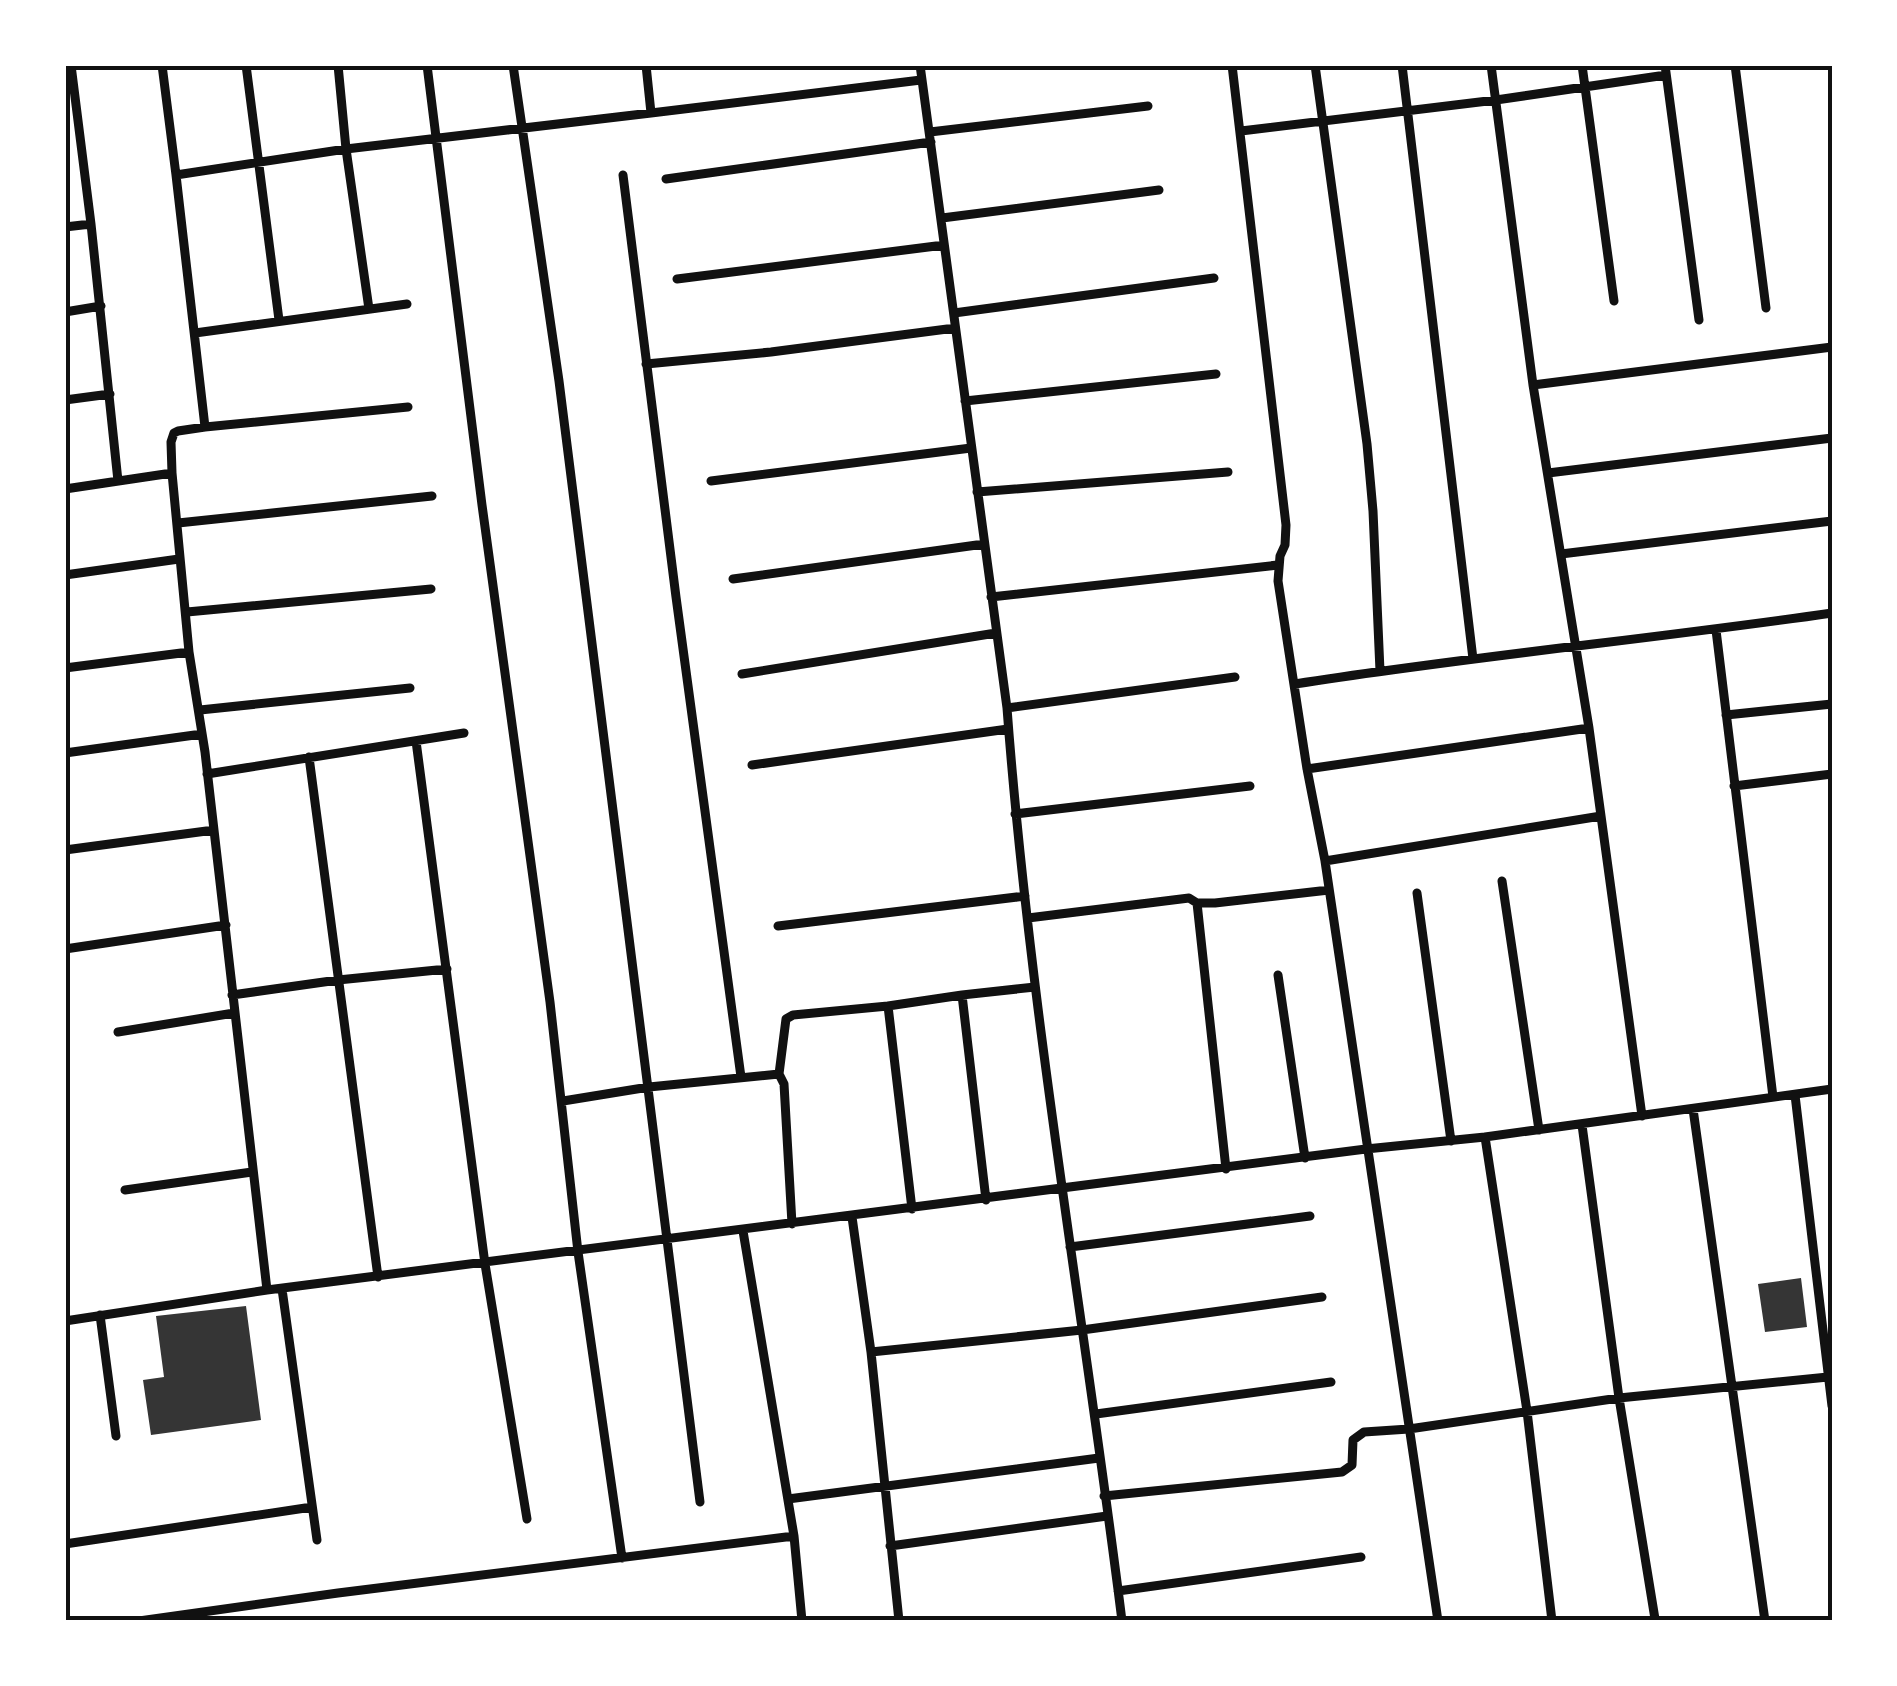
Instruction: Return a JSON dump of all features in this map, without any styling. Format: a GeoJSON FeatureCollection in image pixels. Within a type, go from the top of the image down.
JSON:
{"type":"FeatureCollection","features":[{"type":"Feature","properties":{"kind":"street"},"geometry":{"type":"LineString","coordinates":[[71,65],[92,224],[118,481]]}},
{"type":"Feature","properties":{"kind":"street"},"geometry":{"type":"LineString","coordinates":[[162,65],[205,427]]}},
{"type":"Feature","properties":{"kind":"street"},"geometry":{"type":"LineString","coordinates":[[246,65],[280,320]]}},
{"type":"Feature","properties":{"kind":"street"},"geometry":{"type":"LineString","coordinates":[[338,65],[370,308]]}},
{"type":"Feature","properties":{"kind":"street"},"geometry":{"type":"LineString","coordinates":[[426,65],[563,1100],[578,1252],[622,1558]]}},
{"type":"Feature","properties":{"kind":"street"},"geometry":{"type":"LineString","coordinates":[[513,65],[559,381],[700,1502]]}},
{"type":"Feature","properties":{"kind":"street"},"geometry":{"type":"LineString","coordinates":[[646,65],[651,113]]}},
{"type":"Feature","properties":{"kind":"street"},"geometry":{"type":"LineString","coordinates":[[920,65],[1007,708],[1024,896],[1062,1190],[1122,1621]]}},
{"type":"Feature","properties":{"kind":"street"},"geometry":{"type":"LineString","coordinates":[[1232,65],[1286,525],[1278,582],[1325,861],[1438,1621]]}},
{"type":"Feature","properties":{"kind":"street"},"geometry":{"type":"LineString","coordinates":[[1315,65],[1366,444],[1380,670]]}},
{"type":"Feature","properties":{"kind":"street"},"geometry":{"type":"LineString","coordinates":[[1402,65],[1473,660]]}},
{"type":"Feature","properties":{"kind":"street"},"geometry":{"type":"LineString","coordinates":[[1491,65],[1642,1116]]}},
{"type":"Feature","properties":{"kind":"street"},"geometry":{"type":"LineString","coordinates":[[1582,65],[1614,301]]}},
{"type":"Feature","properties":{"kind":"street"},"geometry":{"type":"LineString","coordinates":[[1735,65],[1766,308]]}},
{"type":"Feature","properties":{"kind":"street"},"geometry":{"type":"LineString","coordinates":[[1241,131],[1585,88],[1665,70],[1699,320]]}},
{"type":"Feature","properties":{"kind":"street"},"geometry":{"type":"LineString","coordinates":[[176,174],[346,148],[922,80]]}},
{"type":"Feature","properties":{"kind":"street"},"geometry":{"type":"LineString","coordinates":[[666,179],[1148,106]]}},
{"type":"Feature","properties":{"kind":"street"},"geometry":{"type":"LineString","coordinates":[[65,142],[79,140]]}},
{"type":"Feature","properties":{"kind":"street"},"geometry":{"type":"LineString","coordinates":[[623,175],[741,1077]]}},
{"type":"Feature","properties":{"kind":"street"},"geometry":{"type":"LineString","coordinates":[[942,218],[1159,190]]}},
{"type":"Feature","properties":{"kind":"street"},"geometry":{"type":"LineString","coordinates":[[65,227],[92,224]]}},
{"type":"Feature","properties":{"kind":"street"},"geometry":{"type":"LineString","coordinates":[[678,279],[944,245]]}},
{"type":"Feature","properties":{"kind":"street"},"geometry":{"type":"LineString","coordinates":[[954,313],[1214,278]]}},
{"type":"Feature","properties":{"kind":"street"},"geometry":{"type":"LineString","coordinates":[[195,333],[406,304]]}},
{"type":"Feature","properties":{"kind":"street"},"geometry":{"type":"LineString","coordinates":[[65,312],[101,306]]}},
{"type":"Feature","properties":{"kind":"street"},"geometry":{"type":"LineString","coordinates":[[646,364],[955,328]]}},
{"type":"Feature","properties":{"kind":"street"},"geometry":{"type":"LineString","coordinates":[[1534,384],[1832,346]]}},
{"type":"Feature","properties":{"kind":"street"},"geometry":{"type":"LineString","coordinates":[[965,400],[1216,374]]}},
{"type":"Feature","properties":{"kind":"street"},"geometry":{"type":"LineString","coordinates":[[65,400],[110,394]]}},
{"type":"Feature","properties":{"kind":"street"},"geometry":{"type":"LineString","coordinates":[[266,1290],[226,925],[179,559],[172,437],[178,431],[205,427],[408,407]]}},
{"type":"Feature","properties":{"kind":"street"},"geometry":{"type":"LineString","coordinates":[[1548,473],[1832,438]]}},
{"type":"Feature","properties":{"kind":"street"},"geometry":{"type":"LineString","coordinates":[[711,481],[971,448]]}},
{"type":"Feature","properties":{"kind":"street"},"geometry":{"type":"LineString","coordinates":[[977,492],[1228,472]]}},
{"type":"Feature","properties":{"kind":"street"},"geometry":{"type":"LineString","coordinates":[[65,489],[172,473]]}},
{"type":"Feature","properties":{"kind":"street"},"geometry":{"type":"LineString","coordinates":[[178,523],[432,496]]}},
{"type":"Feature","properties":{"kind":"street"},"geometry":{"type":"LineString","coordinates":[[1561,554],[1832,521]]}},
{"type":"Feature","properties":{"kind":"street"},"geometry":{"type":"LineString","coordinates":[[732,579],[984,544]]}},
{"type":"Feature","properties":{"kind":"street"},"geometry":{"type":"LineString","coordinates":[[65,576],[179,559]]}},
{"type":"Feature","properties":{"kind":"street"},"geometry":{"type":"LineString","coordinates":[[992,597],[1278,566]]}},
{"type":"Feature","properties":{"kind":"street"},"geometry":{"type":"LineString","coordinates":[[186,612],[431,588]]}},
{"type":"Feature","properties":{"kind":"street"},"geometry":{"type":"LineString","coordinates":[[1295,684],[1832,612]]}},
{"type":"Feature","properties":{"kind":"street"},"geometry":{"type":"LineString","coordinates":[[1716,630],[1773,1097]]}},
{"type":"Feature","properties":{"kind":"street"},"geometry":{"type":"LineString","coordinates":[[742,674],[996,633]]}},
{"type":"Feature","properties":{"kind":"street"},"geometry":{"type":"LineString","coordinates":[[65,668],[190,652]]}},
{"type":"Feature","properties":{"kind":"street"},"geometry":{"type":"LineString","coordinates":[[1007,708],[1235,676]]}},
{"type":"Feature","properties":{"kind":"street"},"geometry":{"type":"LineString","coordinates":[[200,710],[410,688]]}},
{"type":"Feature","properties":{"kind":"street"},"geometry":{"type":"LineString","coordinates":[[1726,716],[1832,704]]}},
{"type":"Feature","properties":{"kind":"street"},"geometry":{"type":"LineString","coordinates":[[1308,769],[1589,728]]}},
{"type":"Feature","properties":{"kind":"street"},"geometry":{"type":"LineString","coordinates":[[752,765],[1008,730]]}},
{"type":"Feature","properties":{"kind":"street"},"geometry":{"type":"LineString","coordinates":[[65,754],[202,734]]}},
{"type":"Feature","properties":{"kind":"street"},"geometry":{"type":"LineString","coordinates":[[207,774],[464,734]]}},
{"type":"Feature","properties":{"kind":"street"},"geometry":{"type":"LineString","coordinates":[[416,741],[486,1264],[527,1519]]}},
{"type":"Feature","properties":{"kind":"street"},"geometry":{"type":"LineString","coordinates":[[309,757],[378,1278]]}},
{"type":"Feature","properties":{"kind":"street"},"geometry":{"type":"LineString","coordinates":[[1734,786],[1832,774]]}},
{"type":"Feature","properties":{"kind":"street"},"geometry":{"type":"LineString","coordinates":[[1015,814],[1250,786]]}},
{"type":"Feature","properties":{"kind":"street"},"geometry":{"type":"LineString","coordinates":[[1325,861],[1601,816]]}},
{"type":"Feature","properties":{"kind":"street"},"geometry":{"type":"LineString","coordinates":[[65,850],[214,830]]}},
{"type":"Feature","properties":{"kind":"street"},"geometry":{"type":"LineString","coordinates":[[1502,881],[1540,1130]]}},
{"type":"Feature","properties":{"kind":"street"},"geometry":{"type":"LineString","coordinates":[[1028,918],[1189,898],[1216,903],[1329,890]]}},
{"type":"Feature","properties":{"kind":"street"},"geometry":{"type":"LineString","coordinates":[[1417,893],[1451,1141]]}},
{"type":"Feature","properties":{"kind":"street"},"geometry":{"type":"LineString","coordinates":[[778,926],[1024,896]]}},
{"type":"Feature","properties":{"kind":"street"},"geometry":{"type":"LineString","coordinates":[[1196,902],[1226,1168]]}},
{"type":"Feature","properties":{"kind":"street"},"geometry":{"type":"LineString","coordinates":[[65,949],[226,925]]}},
{"type":"Feature","properties":{"kind":"street"},"geometry":{"type":"LineString","coordinates":[[232,995],[447,969]]}},
{"type":"Feature","properties":{"kind":"street"},"geometry":{"type":"LineString","coordinates":[[1278,975],[1305,1158]]}},
{"type":"Feature","properties":{"kind":"street"},"geometry":{"type":"LineString","coordinates":[[792,1224],[784,1084],[779,1074],[784,1024],[789,1016],[1036,987]]}},
{"type":"Feature","properties":{"kind":"street"},"geometry":{"type":"LineString","coordinates":[[962,995],[986,1200]]}},
{"type":"Feature","properties":{"kind":"street"},"geometry":{"type":"LineString","coordinates":[[888,1006],[912,1209]]}},
{"type":"Feature","properties":{"kind":"street"},"geometry":{"type":"LineString","coordinates":[[118,1032],[234,1013]]}},
{"type":"Feature","properties":{"kind":"street"},"geometry":{"type":"LineString","coordinates":[[563,1100],[779,1074]]}},
{"type":"Feature","properties":{"kind":"street"},"geometry":{"type":"LineString","coordinates":[[65,1321],[266,1290],[1366,1149],[1582,1125],[1832,1089]]}},
{"type":"Feature","properties":{"kind":"street"},"geometry":{"type":"LineString","coordinates":[[1795,1095],[1832,1406]]}},
{"type":"Feature","properties":{"kind":"street"},"geometry":{"type":"LineString","coordinates":[[1693,1109],[1766,1621]]}},
{"type":"Feature","properties":{"kind":"street"},"geometry":{"type":"LineString","coordinates":[[1582,1125],[1654,1620]]}},
{"type":"Feature","properties":{"kind":"street"},"geometry":{"type":"LineString","coordinates":[[1485,1137],[1527,1411],[1552,1621]]}},
{"type":"Feature","properties":{"kind":"street"},"geometry":{"type":"LineString","coordinates":[[125,1190],[252,1172]]}},
{"type":"Feature","properties":{"kind":"street"},"geometry":{"type":"LineString","coordinates":[[852,1216],[872,1352],[898,1621]]}},
{"type":"Feature","properties":{"kind":"street"},"geometry":{"type":"LineString","coordinates":[[1070,1247],[1310,1216]]}},
{"type":"Feature","properties":{"kind":"street"},"geometry":{"type":"LineString","coordinates":[[743,1231],[794,1536],[802,1621]]}},
{"type":"Feature","properties":{"kind":"street"},"geometry":{"type":"LineString","coordinates":[[282,1289],[317,1540]]}},
{"type":"Feature","properties":{"kind":"street"},"geometry":{"type":"LineString","coordinates":[[872,1352],[1082,1330],[1322,1297]]}},
{"type":"Feature","properties":{"kind":"street"},"geometry":{"type":"LineString","coordinates":[[100,1316],[116,1436]]}},
{"type":"Feature","properties":{"kind":"street"},"geometry":{"type":"LineString","coordinates":[[1104,1496],[1342,1472],[1352,1465],[1352,1444],[1364,1432],[1620,1398],[1828,1377]]}},
{"type":"Feature","properties":{"kind":"street"},"geometry":{"type":"LineString","coordinates":[[1096,1414],[1330,1382]]}},
{"type":"Feature","properties":{"kind":"street"},"geometry":{"type":"LineString","coordinates":[[788,1499],[1099,1458]]}},
{"type":"Feature","properties":{"kind":"street"},"geometry":{"type":"LineString","coordinates":[[65,1544],[312,1507]]}},
{"type":"Feature","properties":{"kind":"street"},"geometry":{"type":"LineString","coordinates":[[890,1546],[1107,1516]]}},
{"type":"Feature","properties":{"kind":"street"},"geometry":{"type":"LineString","coordinates":[[139,1621],[794,1536]]}},
{"type":"Feature","properties":{"kind":"street"},"geometry":{"type":"LineString","coordinates":[[1118,1591],[1361,1557]]}},
{"type":"Feature","properties":{"kind":"building"},"geometry":{"type":"Polygon","coordinates":[[[1801,1278],[1807,1327],[1765,1332],[1758,1284],[1801,1278]]]}},
{"type":"Feature","properties":{"kind":"building"},"geometry":{"type":"Polygon","coordinates":[[[246,1306],[261,1420],[151,1435],[143,1380],[164,1377],[156,1316],[246,1306]]]}}]}
